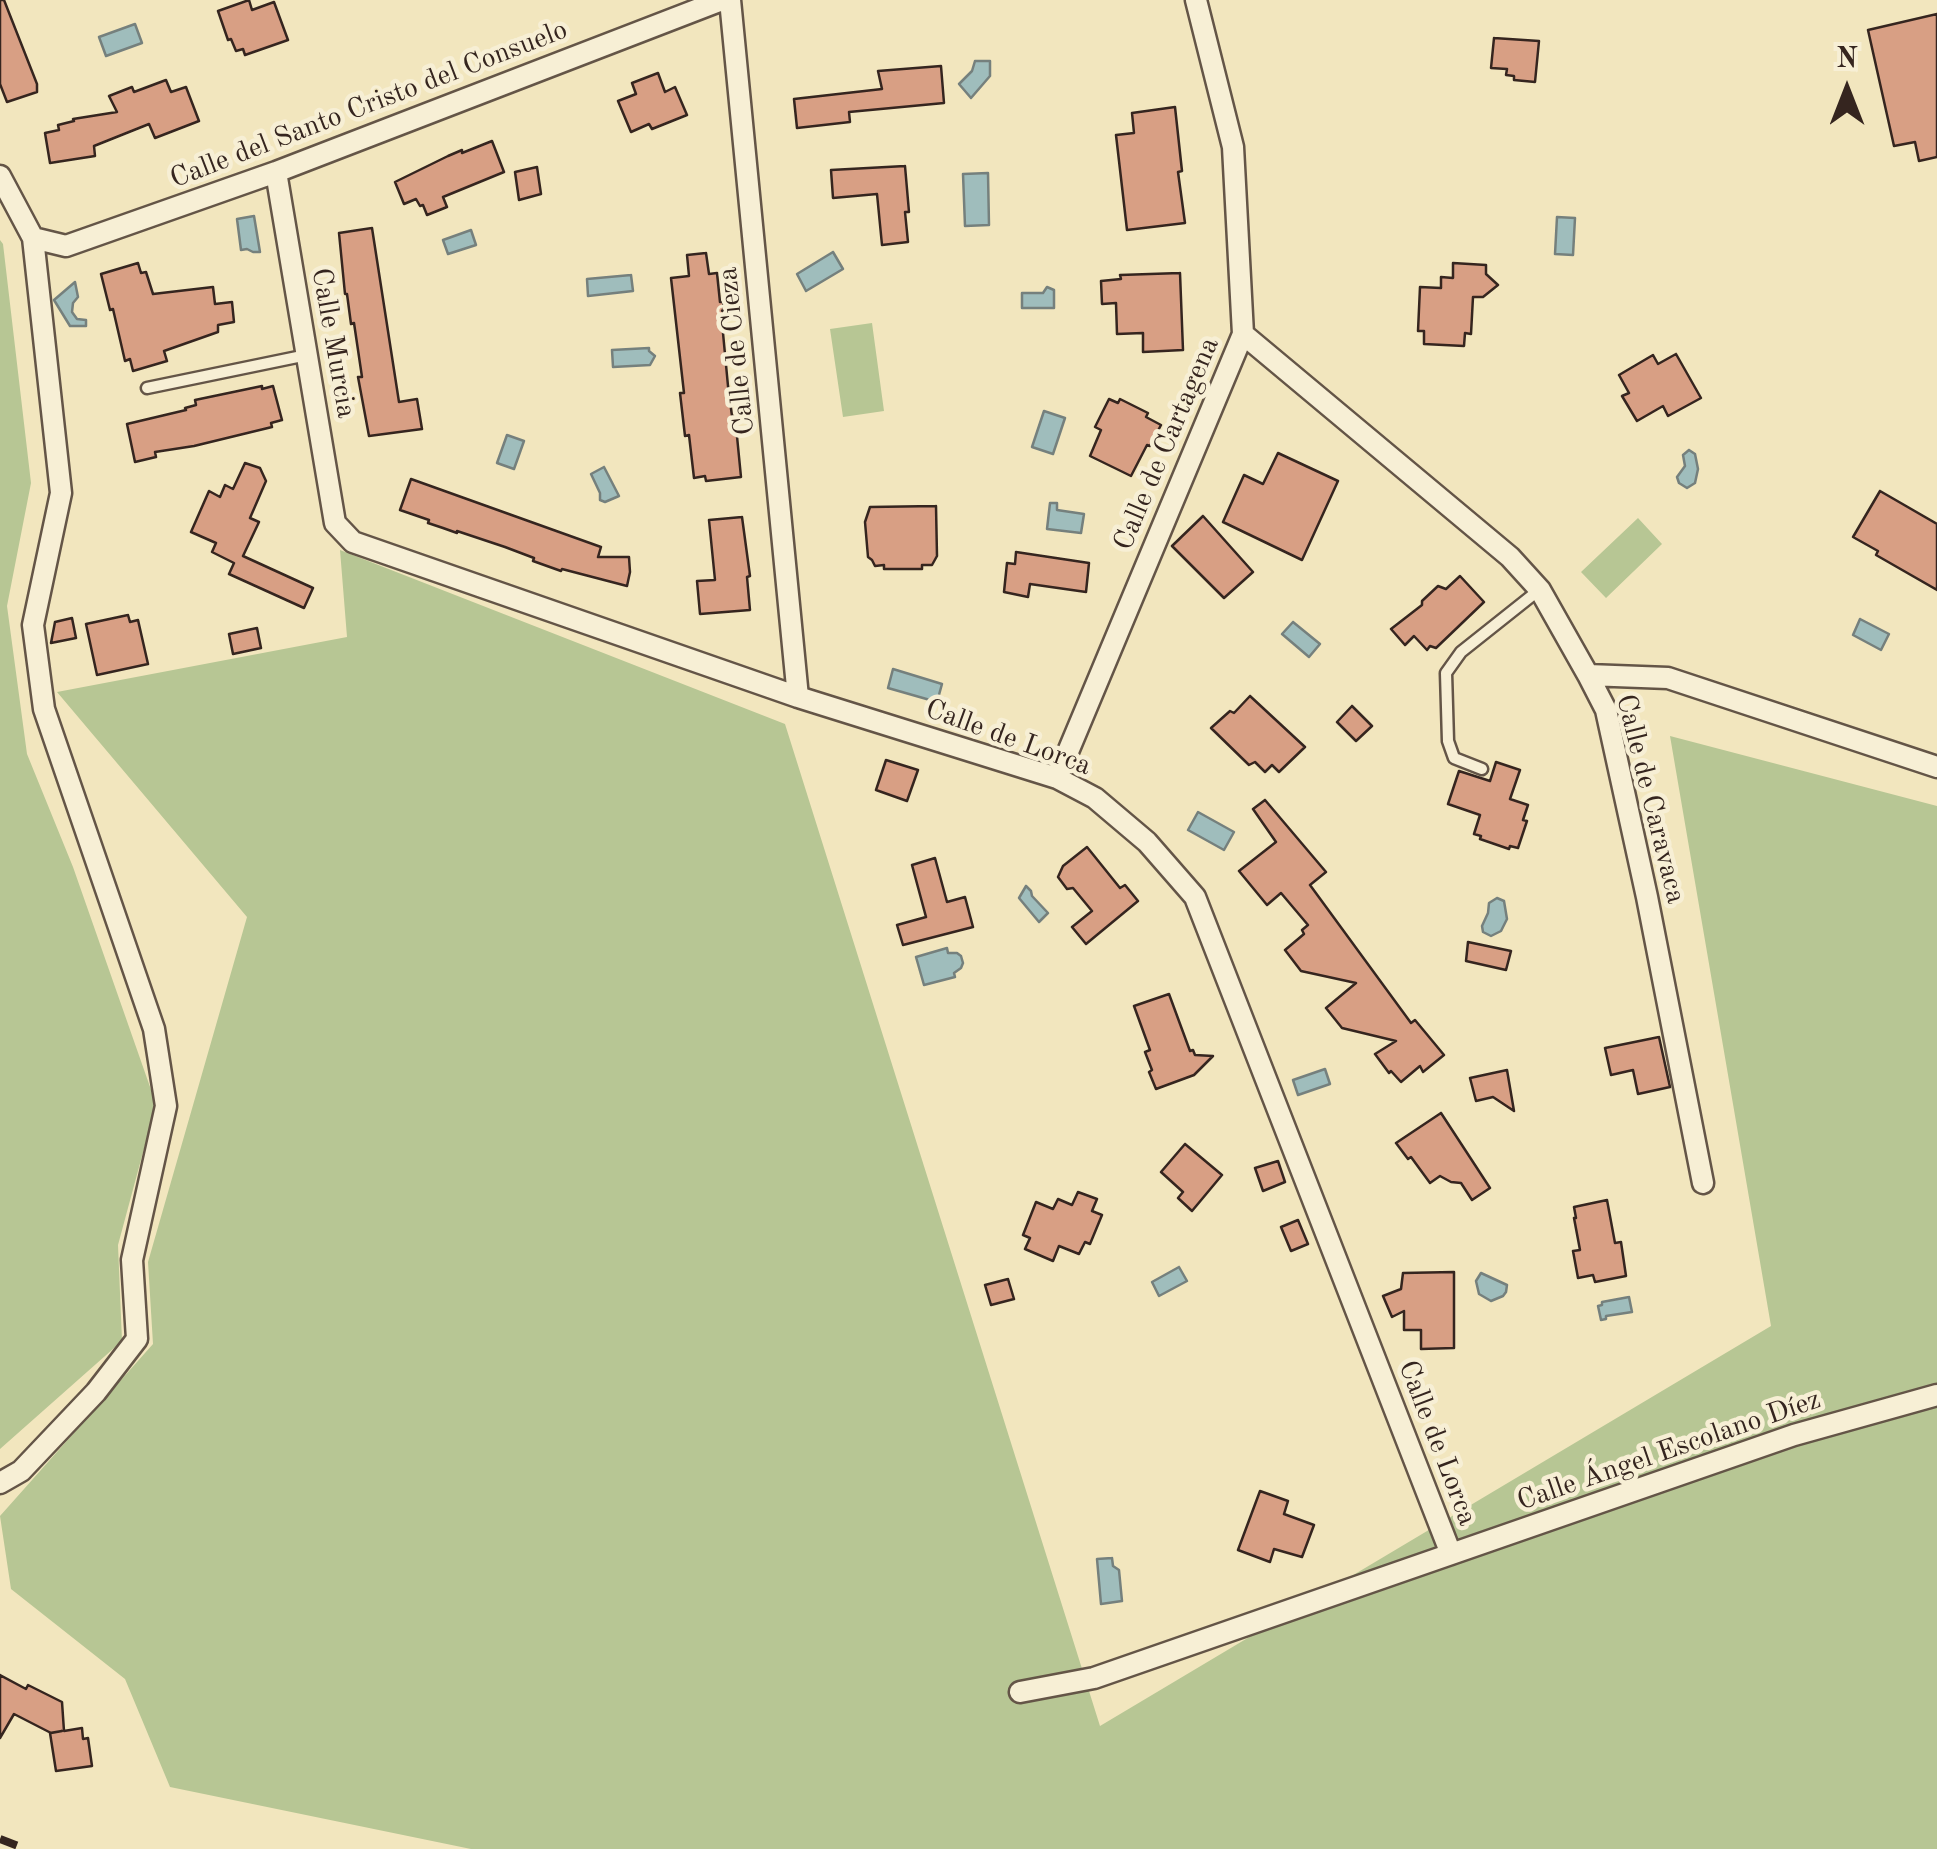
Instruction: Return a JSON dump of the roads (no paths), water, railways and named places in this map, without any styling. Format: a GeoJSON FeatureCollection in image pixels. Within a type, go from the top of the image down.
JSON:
{"type":"FeatureCollection","features":[{"type":"Feature","properties":{"kind":"street","name":"Calle del Santo Cristo del Consuelo"},"geometry":{"type":"LineString","coordinates":[[33,238],[66,246],[276,172],[722,0]]}},
{"type":"Feature","properties":{"kind":"street","name":"Calle de Cieza"},"geometry":{"type":"LineString","coordinates":[[730,0],[798,697]]}},
{"type":"Feature","properties":{"kind":"street","name":"Calle de Cartagena"},"geometry":{"type":"LineString","coordinates":[[1057,778],[1242,334],[1233,148],[1196,0]]}},
{"type":"Feature","properties":{"kind":"street","name":"Calle Murcia"},"geometry":{"type":"LineString","coordinates":[[276,172],[336,523]]}},
{"type":"Feature","properties":{"kind":"street"},"geometry":{"type":"LineString","coordinates":[[0,176],[33,238],[61,493],[33,625],[44,709],[154,1029],[166,1106],[132,1260],[136,1339],[84,1405],[20,1470],[0,1483]]}},
{"type":"Feature","properties":{"kind":"street","name":"Calle de Caravaca"},"geometry":{"type":"LineString","coordinates":[[1242,334],[1510,558],[1540,590],[1588,675],[1606,710],[1703,1183]]}},
{"type":"Feature","properties":{"kind":"street","name":"Calle de Lorca"},"geometry":{"type":"LineString","coordinates":[[336,523],[352,542],[798,697],[1057,778],[1095,798],[1147,842],[1195,897],[1451,1554]]}},
{"type":"Feature","properties":{"kind":"street"},"geometry":{"type":"LineString","coordinates":[[1588,675],[1668,678],[1937,767]]}},
{"type":"Feature","properties":{"kind":"street","name":"Calle Ángel Escolano Díez"},"geometry":{"type":"LineString","coordinates":[[1020,1692],[1094,1678],[1794,1436],[1937,1394]]}},
{"type":"Feature","properties":{"kind":"lane"},"geometry":{"type":"LineString","coordinates":[[147,388],[308,355]]}},
{"type":"Feature","properties":{"kind":"lane"},"geometry":{"type":"LineString","coordinates":[[1482,770],[1454,758],[1448,741],[1446,673],[1461,652],[1540,590]]}},
{"type":"Feature","properties":{"kind":"water"},"geometry":{"type":"Polygon","coordinates":[[[135,24],[142,43],[106,56],[99,37],[135,24]]]}},
{"type":"Feature","properties":{"kind":"water"},"geometry":{"type":"Polygon","coordinates":[[[975,61],[990,61],[990,76],[971,98],[959,84],[972,71],[975,61]]]}},
{"type":"Feature","properties":{"kind":"water"},"geometry":{"type":"Polygon","coordinates":[[[988,173],[989,225],[965,226],[963,174],[988,173]]]}},
{"type":"Feature","properties":{"kind":"water"},"geometry":{"type":"Polygon","coordinates":[[[254,216],[260,252],[241,250],[237,219],[254,216]]]}},
{"type":"Feature","properties":{"kind":"water"},"geometry":{"type":"Polygon","coordinates":[[[1557,217],[1575,218],[1573,255],[1555,254],[1557,217]]]}},
{"type":"Feature","properties":{"kind":"water"},"geometry":{"type":"Polygon","coordinates":[[[471,230],[476,245],[448,254],[443,240],[471,230]]]}},
{"type":"Feature","properties":{"kind":"water"},"geometry":{"type":"Polygon","coordinates":[[[833,252],[843,269],[806,291],[797,274],[833,252]]]}},
{"type":"Feature","properties":{"kind":"water"},"geometry":{"type":"Polygon","coordinates":[[[631,275],[633,291],[588,296],[587,279],[631,275]]]}},
{"type":"Feature","properties":{"kind":"water"},"geometry":{"type":"Polygon","coordinates":[[[75,282],[78,297],[72,312],[77,319],[86,320],[86,326],[70,326],[54,300],[75,282]]]}},
{"type":"Feature","properties":{"kind":"water"},"geometry":{"type":"Polygon","coordinates":[[[1047,287],[1054,290],[1054,308],[1022,308],[1022,293],[1043,293],[1047,287]]]}},
{"type":"Feature","properties":{"kind":"water"},"geometry":{"type":"Polygon","coordinates":[[[649,348],[655,356],[650,365],[613,367],[612,350],[649,348]]]}},
{"type":"Feature","properties":{"kind":"water"},"geometry":{"type":"Polygon","coordinates":[[[1044,411],[1065,418],[1053,454],[1032,447],[1044,411]]]}},
{"type":"Feature","properties":{"kind":"water"},"geometry":{"type":"Polygon","coordinates":[[[507,435],[524,441],[514,469],[497,463],[507,435]]]}},
{"type":"Feature","properties":{"kind":"water"},"geometry":{"type":"Polygon","coordinates":[[[1689,450],[1695,454],[1698,469],[1695,483],[1687,488],[1677,477],[1685,466],[1683,455],[1689,450]]]}},
{"type":"Feature","properties":{"kind":"water"},"geometry":{"type":"Polygon","coordinates":[[[604,467],[619,496],[605,502],[600,500],[591,474],[604,467]]]}},
{"type":"Feature","properties":{"kind":"water"},"geometry":{"type":"Polygon","coordinates":[[[1050,503],[1057,503],[1057,510],[1084,514],[1081,533],[1047,529],[1050,503]]]}},
{"type":"Feature","properties":{"kind":"water"},"geometry":{"type":"Polygon","coordinates":[[[1860,619],[1889,634],[1881,650],[1853,635],[1860,619]]]}},
{"type":"Feature","properties":{"kind":"water"},"geometry":{"type":"Polygon","coordinates":[[[1293,622],[1320,644],[1309,657],[1282,634],[1293,622]]]}},
{"type":"Feature","properties":{"kind":"water"},"geometry":{"type":"Polygon","coordinates":[[[893,669],[942,684],[937,702],[888,688],[893,669]]]}},
{"type":"Feature","properties":{"kind":"water"},"geometry":{"type":"Polygon","coordinates":[[[1198,812],[1234,832],[1224,850],[1188,830],[1198,812]]]}},
{"type":"Feature","properties":{"kind":"water"},"geometry":{"type":"Polygon","coordinates":[[[1026,886],[1048,913],[1039,922],[1019,898],[1026,886]]]}},
{"type":"Feature","properties":{"kind":"water"},"geometry":{"type":"Polygon","coordinates":[[[1497,898],[1504,901],[1507,919],[1501,931],[1491,936],[1483,932],[1482,926],[1489,903],[1497,898]]]}},
{"type":"Feature","properties":{"kind":"water"},"geometry":{"type":"Polygon","coordinates":[[[947,948],[948,953],[961,956],[961,968],[954,973],[955,977],[924,985],[916,957],[947,948]]]}},
{"type":"Feature","properties":{"kind":"water"},"geometry":{"type":"Polygon","coordinates":[[[1325,1069],[1330,1084],[1298,1095],[1293,1080],[1325,1069]]]}},
{"type":"Feature","properties":{"kind":"water"},"geometry":{"type":"Polygon","coordinates":[[[1179,1267],[1187,1281],[1159,1296],[1152,1282],[1179,1267]]]}},
{"type":"Feature","properties":{"kind":"water"},"geometry":{"type":"Polygon","coordinates":[[[1481,1273],[1507,1285],[1503,1296],[1491,1301],[1479,1294],[1476,1281],[1481,1273]]]}},
{"type":"Feature","properties":{"kind":"water"},"geometry":{"type":"Polygon","coordinates":[[[1629,1297],[1632,1312],[1601,1320],[1598,1306],[1602,1302],[1629,1297]]]}},
{"type":"Feature","properties":{"kind":"water"},"geometry":{"type":"Polygon","coordinates":[[[1112,1558],[1113,1566],[1119,1570],[1122,1601],[1101,1604],[1097,1559],[1112,1558]]]}},
{"type":"Feature","properties":{"kind":"railway"},"geometry":{"type":"LineString","coordinates":[[0,1839],[26,1849]]}}]}
